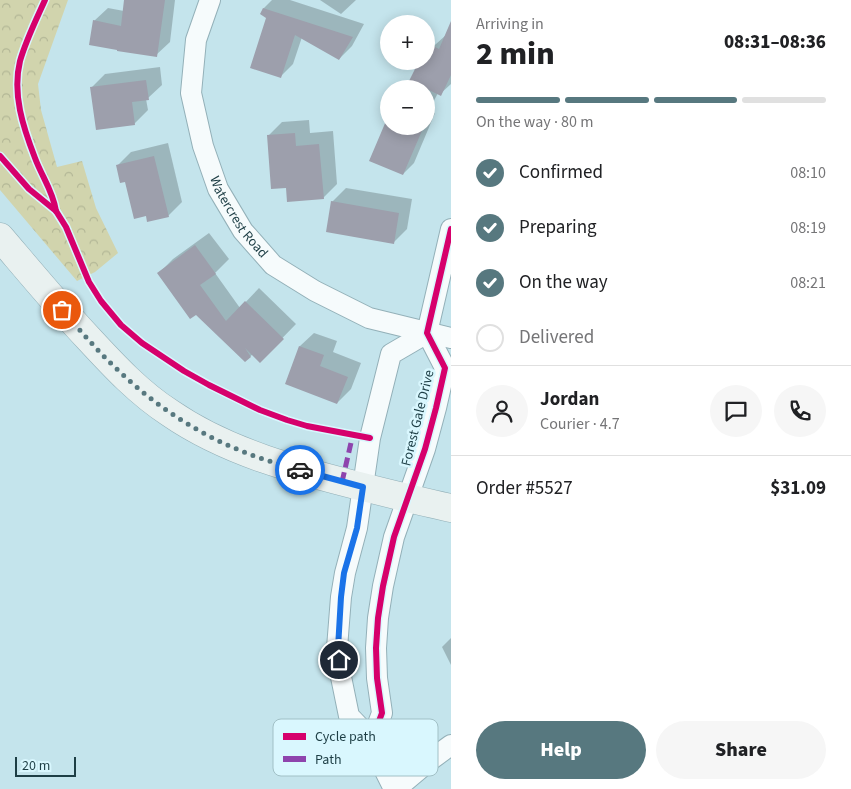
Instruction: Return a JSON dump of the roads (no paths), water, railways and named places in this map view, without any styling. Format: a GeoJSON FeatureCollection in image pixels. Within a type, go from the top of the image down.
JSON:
{"type":"FeatureCollection","features":[{"type":"Feature","properties":{"kind":"main road"},"geometry":{"type":"LineString","coordinates":[[0,237],[62,310],[119,371],[170,414],[212,438],[262,459],[363,487],[451,508]]}},
{"type":"Feature","properties":{"kind":"street","name":"Watercrest Road"},"geometry":{"type":"LineString","coordinates":[[210,0],[196,40],[192,93],[203,146],[218,189],[244,231],[273,265],[315,291],[369,318],[451,338]]}},
{"type":"Feature","properties":{"kind":"street"},"geometry":{"type":"LineString","coordinates":[[351,719],[348,716],[340,672],[338,648],[340,605],[344,573],[357,528],[370,438],[391,354],[427,333],[451,228]]}},
{"type":"Feature","properties":{"kind":"street","name":"Forest Gale Drive"},"geometry":{"type":"LineString","coordinates":[[380,719],[382,713],[377,678],[376,648],[383,586],[394,537],[425,449],[445,368],[427,333]]}},
{"type":"Feature","properties":{"kind":"street"},"geometry":{"type":"LineString","coordinates":[[438,754],[451,745]]}},
{"type":"Feature","properties":{"kind":"street"},"geometry":{"type":"LineString","coordinates":[[388,776],[395,789],[411,776]]}}]}
